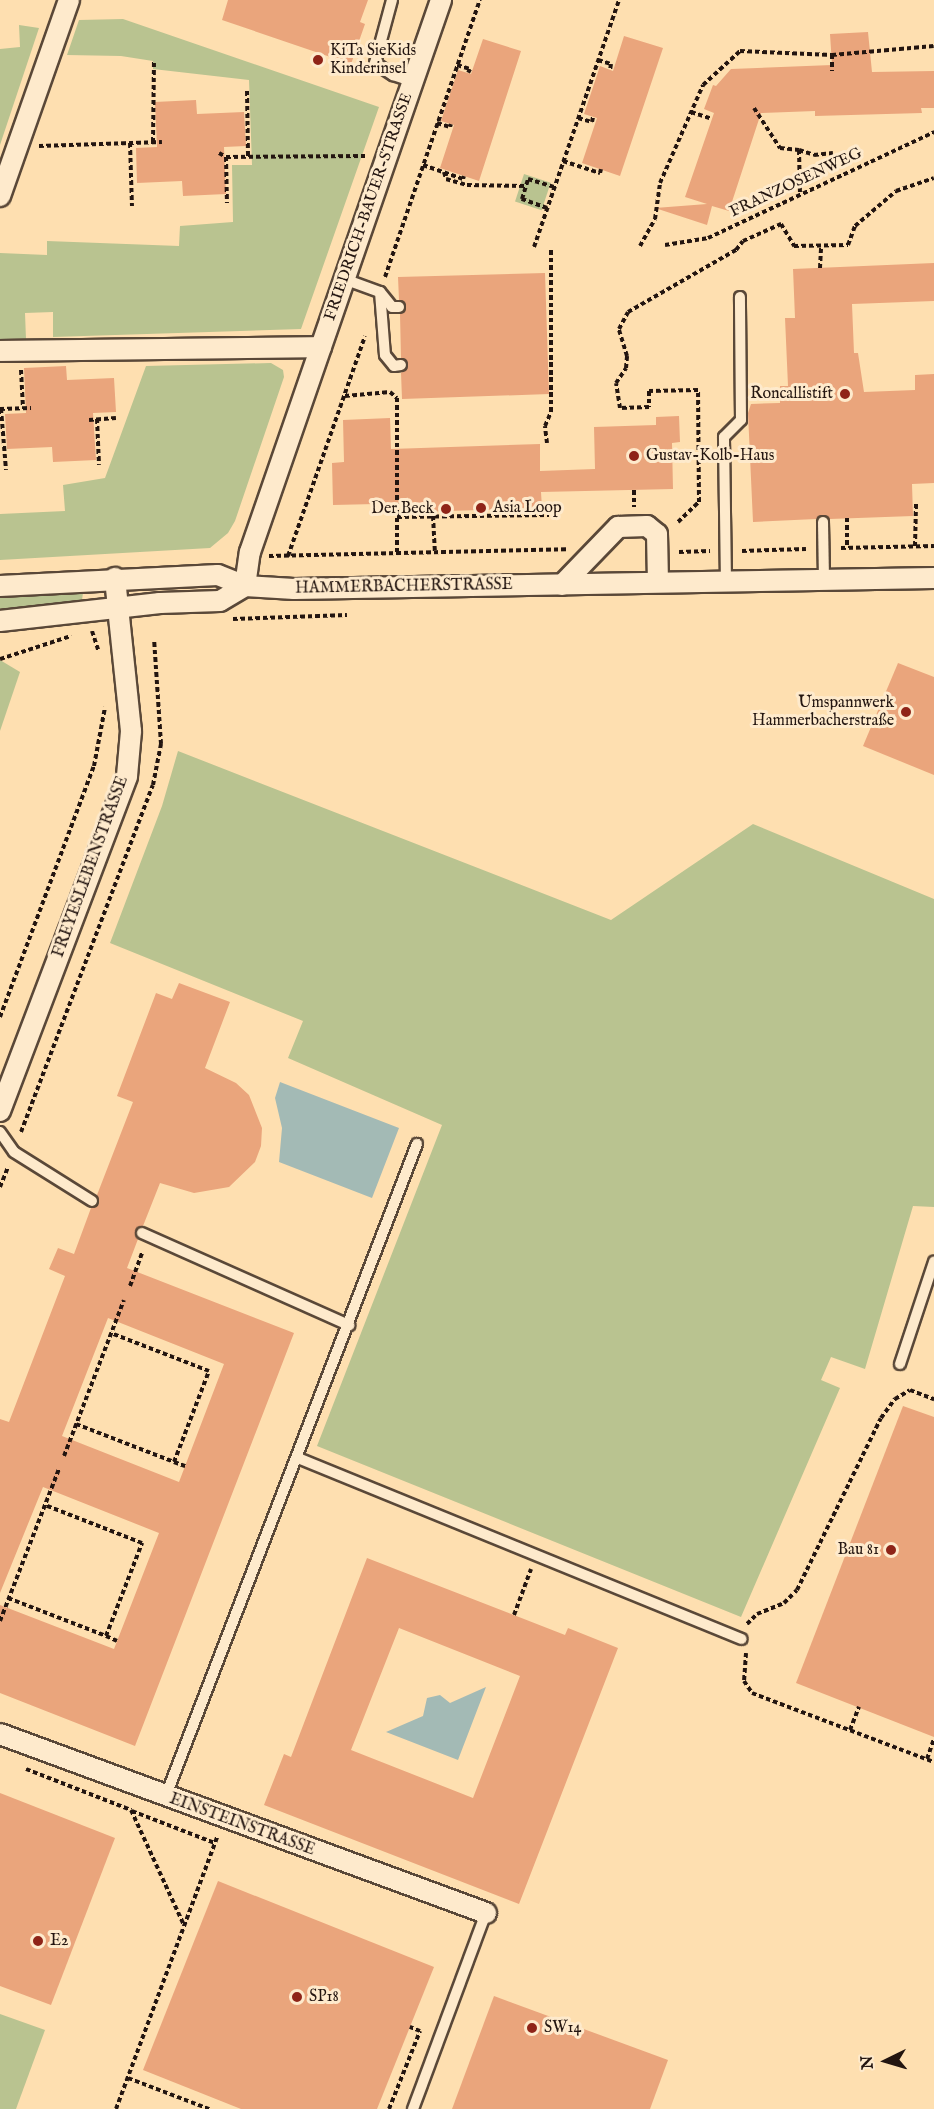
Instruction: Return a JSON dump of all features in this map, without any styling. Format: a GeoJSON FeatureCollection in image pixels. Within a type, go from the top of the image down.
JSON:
{"type":"FeatureCollection","features":[{"type":"Feature","properties":{"kind":"street"},"geometry":{"type":"LineString","coordinates":[[0,196],[69,0]]}},
{"type":"Feature","properties":{"kind":"street","name":"FRIEDRICH-BAUER-STRASSE"},"geometry":{"type":"LineString","coordinates":[[245,586],[250,557],[441,0]]}},
{"type":"Feature","properties":{"kind":"street"},"geometry":{"type":"LineString","coordinates":[[10,351],[321,347]]}},
{"type":"Feature","properties":{"kind":"street"},"geometry":{"type":"LineString","coordinates":[[562,585],[618,527],[647,526],[657,534],[658,580]]}},
{"type":"Feature","properties":{"kind":"street","name":"HAMMERBACHERSTRASSE"},"geometry":{"type":"LineString","coordinates":[[0,586],[115,578],[218,575],[245,586],[294,589],[562,585],[658,580],[678,584],[934,578]]}},
{"type":"Feature","properties":{"kind":"street","name":"FREYESLEBENSTRASSE"},"geometry":{"type":"LineString","coordinates":[[0,1111],[127,776],[131,731],[115,578]]}},
{"type":"Feature","properties":{"kind":"street"},"geometry":{"type":"LineString","coordinates":[[0,621],[118,607],[220,601],[245,586]]}},
{"type":"Feature","properties":{"kind":"street","name":"EINSTEINSTRASSE"},"geometry":{"type":"LineString","coordinates":[[0,1734],[165,1798],[486,1913]]}},
{"type":"Feature","properties":{"kind":"lane"},"geometry":{"type":"LineString","coordinates":[[392,0],[375,63],[393,75],[412,81]]}},
{"type":"Feature","properties":{"kind":"lane"},"geometry":{"type":"LineString","coordinates":[[344,279],[380,292],[392,307],[399,307]]}},
{"type":"Feature","properties":{"kind":"lane"},"geometry":{"type":"LineString","coordinates":[[380,292],[385,355],[394,366],[401,365]]}},
{"type":"Feature","properties":{"kind":"lane"},"geometry":{"type":"LineString","coordinates":[[726,583],[724,437],[741,420],[740,297]]}},
{"type":"Feature","properties":{"kind":"lane"},"geometry":{"type":"LineString","coordinates":[[823,522],[824,580]]}},
{"type":"Feature","properties":{"kind":"lane"},"geometry":{"type":"LineString","coordinates":[[0,1132],[14,1152],[92,1201]]}},
{"type":"Feature","properties":{"kind":"lane"},"geometry":{"type":"LineString","coordinates":[[165,1798],[298,1458],[417,1144]]}},
{"type":"Feature","properties":{"kind":"lane"},"geometry":{"type":"LineString","coordinates":[[145,1235],[349,1324]]}},
{"type":"Feature","properties":{"kind":"lane"},"geometry":{"type":"LineString","coordinates":[[900,1364],[934,1262]]}},
{"type":"Feature","properties":{"kind":"lane"},"geometry":{"type":"LineString","coordinates":[[298,1458],[741,1639]]}},
{"type":"Feature","properties":{"kind":"lane"},"geometry":{"type":"LineString","coordinates":[[413,2109],[486,1913]]}},
{"type":"Feature","properties":{"kind":"path"},"geometry":{"type":"LineString","coordinates":[[380,292],[480,0]]}},
{"type":"Feature","properties":{"kind":"path"},"geometry":{"type":"LineString","coordinates":[[534,247],[619,0]]}},
{"type":"Feature","properties":{"kind":"path"},"geometry":{"type":"LineString","coordinates":[[640,246],[656,219],[660,183],[703,85],[740,51],[832,55],[934,46]]}},
{"type":"Feature","properties":{"kind":"path"},"geometry":{"type":"LineString","coordinates":[[826,68],[832,69],[832,55]]}},
{"type":"Feature","properties":{"kind":"path"},"geometry":{"type":"LineString","coordinates":[[598,60],[611,64],[610,70]]}},
{"type":"Feature","properties":{"kind":"path"},"geometry":{"type":"LineString","coordinates":[[153,142],[154,61]]}},
{"type":"Feature","properties":{"kind":"path"},"geometry":{"type":"LineString","coordinates":[[457,65],[470,69],[468,73]]}},
{"type":"Feature","properties":{"kind":"path"},"geometry":{"type":"LineString","coordinates":[[247,91],[248,157]]}},
{"type":"Feature","properties":{"kind":"path"},"geometry":{"type":"LineString","coordinates":[[754,108],[780,148],[799,150],[814,155],[833,153]]}},
{"type":"Feature","properties":{"kind":"path"},"geometry":{"type":"LineString","coordinates":[[691,112],[712,119]]}},
{"type":"Feature","properties":{"kind":"path"},"geometry":{"type":"LineString","coordinates":[[578,118],[592,122],[593,117]]}},
{"type":"Feature","properties":{"kind":"path"},"geometry":{"type":"LineString","coordinates":[[437,123],[450,127],[451,124]]}},
{"type":"Feature","properties":{"kind":"path","name":"FRANZOSENWEG"},"geometry":{"type":"LineString","coordinates":[[665,245],[708,238],[934,132]]}},
{"type":"Feature","properties":{"kind":"path"},"geometry":{"type":"LineString","coordinates":[[17,147],[162,142]]}},
{"type":"Feature","properties":{"kind":"path"},"geometry":{"type":"LineString","coordinates":[[130,143],[132,206]]}},
{"type":"Feature","properties":{"kind":"path"},"geometry":{"type":"LineString","coordinates":[[799,150],[800,195]]}},
{"type":"Feature","properties":{"kind":"path"},"geometry":{"type":"LineString","coordinates":[[219,153],[226,157],[387,156]]}},
{"type":"Feature","properties":{"kind":"path"},"geometry":{"type":"LineString","coordinates":[[226,157],[227,203]]}},
{"type":"Feature","properties":{"kind":"path"},"geometry":{"type":"LineString","coordinates":[[563,161],[600,173],[601,169]]}},
{"type":"Feature","properties":{"kind":"path"},"geometry":{"type":"LineString","coordinates":[[423,165],[463,179],[465,176]]}},
{"type":"Feature","properties":{"kind":"path"},"geometry":{"type":"LineString","coordinates":[[444,172],[446,179],[467,186],[526,186]]}},
{"type":"Feature","properties":{"kind":"path"},"geometry":{"type":"LineString","coordinates":[[547,208],[522,199],[528,179],[554,187]]}},
{"type":"Feature","properties":{"kind":"path"},"geometry":{"type":"LineString","coordinates":[[820,246],[820,268]]}},
{"type":"Feature","properties":{"kind":"path"},"geometry":{"type":"LineString","coordinates":[[547,443],[545,426],[551,412],[549,326],[553,326],[551,247]]}},
{"type":"Feature","properties":{"kind":"path"},"geometry":{"type":"LineString","coordinates":[[288,556],[366,334]]}},
{"type":"Feature","properties":{"kind":"path"},"geometry":{"type":"LineString","coordinates":[[10,351],[23,408]]}},
{"type":"Feature","properties":{"kind":"path"},"geometry":{"type":"LineString","coordinates":[[345,396],[390,392],[397,398],[397,554]]}},
{"type":"Feature","properties":{"kind":"path"},"geometry":{"type":"LineString","coordinates":[[6,470],[1,409],[31,408]]}},
{"type":"Feature","properties":{"kind":"path"},"geometry":{"type":"LineString","coordinates":[[88,420],[116,418]]}},
{"type":"Feature","properties":{"kind":"path"},"geometry":{"type":"LineString","coordinates":[[96,419],[99,465]]}},
{"type":"Feature","properties":{"kind":"path"},"geometry":{"type":"LineString","coordinates":[[634,490],[634,508]]}},
{"type":"Feature","properties":{"kind":"path"},"geometry":{"type":"LineString","coordinates":[[915,546],[916,504]]}},
{"type":"Feature","properties":{"kind":"path"},"geometry":{"type":"LineString","coordinates":[[397,517],[549,515]]}},
{"type":"Feature","properties":{"kind":"path"},"geometry":{"type":"LineString","coordinates":[[433,516],[435,553]]}},
{"type":"Feature","properties":{"kind":"path"},"geometry":{"type":"LineString","coordinates":[[847,518],[847,548]]}},
{"type":"Feature","properties":{"kind":"path"},"geometry":{"type":"LineString","coordinates":[[657,553],[934,546]]}},
{"type":"Feature","properties":{"kind":"path"},"geometry":{"type":"LineString","coordinates":[[250,557],[598,549]]}},
{"type":"Feature","properties":{"kind":"path"},"geometry":{"type":"LineString","coordinates":[[247,618],[346,615]]}},
{"type":"Feature","properties":{"kind":"path"},"geometry":{"type":"LineString","coordinates":[[92,630],[103,663]]}},
{"type":"Feature","properties":{"kind":"path"},"geometry":{"type":"LineString","coordinates":[[0,1017],[94,766],[106,697]]}},
{"type":"Feature","properties":{"kind":"path"},"geometry":{"type":"LineString","coordinates":[[129,1286],[145,1235]]}},
{"type":"Feature","properties":{"kind":"path"},"geometry":{"type":"LineString","coordinates":[[64,1456],[124,1300]]}},
{"type":"Feature","properties":{"kind":"path"},"geometry":{"type":"LineString","coordinates":[[111,1333],[209,1371],[174,1462]]}},
{"type":"Feature","properties":{"kind":"path"},"geometry":{"type":"LineString","coordinates":[[934,1399],[910,1390],[895,1399],[881,1418],[797,1590],[784,1603],[747,1622],[741,1639],[748,1657],[744,1681],[752,1693],[934,1762]]}},
{"type":"Feature","properties":{"kind":"path"},"geometry":{"type":"LineString","coordinates":[[76,1424],[185,1466]]}},
{"type":"Feature","properties":{"kind":"path"},"geometry":{"type":"LineString","coordinates":[[0,1621],[59,1469]]}},
{"type":"Feature","properties":{"kind":"path"},"geometry":{"type":"LineString","coordinates":[[45,1505],[142,1543],[106,1636]]}},
{"type":"Feature","properties":{"kind":"path"},"geometry":{"type":"LineString","coordinates":[[514,1615],[536,1557]]}},
{"type":"Feature","properties":{"kind":"path"},"geometry":{"type":"LineString","coordinates":[[8,1598],[117,1641]]}},
{"type":"Feature","properties":{"kind":"path"},"geometry":{"type":"LineString","coordinates":[[850,1730],[859,1707]]}},
{"type":"Feature","properties":{"kind":"path"},"geometry":{"type":"LineString","coordinates":[[927,1759],[934,1739]]}},
{"type":"Feature","properties":{"kind":"path"},"geometry":{"type":"LineString","coordinates":[[20,1767],[215,1843]]}},
{"type":"Feature","properties":{"kind":"path"},"geometry":{"type":"LineString","coordinates":[[131,1810],[184,1925]]}},
{"type":"Feature","properties":{"kind":"path"},"geometry":{"type":"LineString","coordinates":[[116,2109],[215,1843],[222,1818]]}},
{"type":"Feature","properties":{"kind":"path"},"geometry":{"type":"LineString","coordinates":[[389,2109],[420,2031],[410,2027]]}},
{"type":"Feature","properties":{"kind":"path"},"geometry":{"type":"LineString","coordinates":[[127,2078],[209,2109]]}},
{"type":"Feature","properties":{"kind":"green space"},"geometry":{"type":"Polygon","coordinates":[[[123,19],[379,107],[301,329],[53,337],[53,312],[25,313],[26,339],[0,340],[0,253],[47,255],[47,241],[179,246],[180,226],[233,222],[232,165],[252,165],[249,80],[153,69],[153,61],[121,56],[67,55],[79,20],[123,19]]]}},
{"type":"Feature","properties":{"kind":"green space"},"geometry":{"type":"Polygon","coordinates":[[[19,25],[39,28],[0,145],[0,49],[20,47],[19,25]]]}},
{"type":"Feature","properties":{"kind":"green space"},"geometry":{"type":"Polygon","coordinates":[[[524,174],[551,183],[542,210],[515,202],[524,174]]]}},
{"type":"Feature","properties":{"kind":"green space"},"geometry":{"type":"Polygon","coordinates":[[[271,363],[283,370],[284,377],[235,521],[228,533],[210,548],[0,560],[0,514],[65,511],[63,485],[105,478],[146,366],[271,363]]]}},
{"type":"Feature","properties":{"kind":"green space"},"geometry":{"type":"Polygon","coordinates":[[[61,592],[83,593],[82,600],[0,610],[0,598],[61,592]]]}},
{"type":"Feature","properties":{"kind":"green space"},"geometry":{"type":"Polygon","coordinates":[[[0,660],[20,672],[0,731],[0,660]]]}},
{"type":"Feature","properties":{"kind":"green space"},"geometry":{"type":"Polygon","coordinates":[[[178,751],[611,920],[753,824],[934,899],[934,1207],[913,1206],[865,1369],[831,1357],[821,1380],[840,1388],[741,1617],[317,1446],[442,1125],[288,1058],[303,1021],[110,943],[162,806],[178,751]]]}},
{"type":"Feature","properties":{"kind":"green space"},"geometry":{"type":"Polygon","coordinates":[[[0,2014],[45,2030],[16,2109],[0,2109],[0,2014]]]}},
{"type":"Feature","properties":{"kind":"water"},"geometry":{"type":"Polygon","coordinates":[[[280,1082],[399,1128],[372,1198],[279,1162],[282,1128],[275,1098],[280,1082]]]}},
{"type":"Feature","properties":{"kind":"water"},"geometry":{"type":"Polygon","coordinates":[[[486,1687],[458,1760],[386,1732],[423,1716],[427,1698],[440,1695],[450,1703],[486,1687]]]}},
{"type":"Feature","properties":{"kind":"building"},"geometry":{"type":"Polygon","coordinates":[[[228,0],[368,0],[360,22],[365,24],[351,64],[222,20],[228,0]]]}},
{"type":"Feature","properties":{"kind":"building"},"geometry":{"type":"Polygon","coordinates":[[[868,32],[872,72],[934,71],[934,108],[921,108],[922,113],[815,116],[815,111],[761,113],[729,211],[712,206],[707,225],[655,208],[707,204],[685,197],[714,113],[704,109],[713,85],[716,86],[731,69],[832,65],[830,34],[868,32]]]}},
{"type":"Feature","properties":{"kind":"building"},"geometry":{"type":"Polygon","coordinates":[[[624,36],[663,48],[620,176],[582,163],[597,118],[584,114],[600,66],[613,71],[624,36]]]}},
{"type":"Feature","properties":{"kind":"building"},"geometry":{"type":"Polygon","coordinates":[[[483,39],[521,51],[479,181],[440,168],[454,125],[441,121],[458,70],[471,74],[483,39]]]}},
{"type":"Feature","properties":{"kind":"building"},"geometry":{"type":"Polygon","coordinates":[[[196,100],[197,114],[244,112],[246,146],[224,147],[226,194],[183,196],[182,181],[137,183],[136,148],[157,147],[155,102],[196,100]]]}},
{"type":"Feature","properties":{"kind":"building","name":"Roncallistift"},"geometry":{"type":"Polygon","coordinates":[[[934,263],[934,301],[852,304],[854,353],[858,353],[864,392],[915,390],[915,375],[934,374],[934,483],[912,484],[913,516],[830,519],[822,515],[816,519],[753,522],[748,413],[751,404],[780,403],[780,386],[788,386],[785,318],[795,318],[793,269],[934,263]]]}},
{"type":"Feature","properties":{"kind":"building"},"geometry":{"type":"Polygon","coordinates":[[[545,273],[549,394],[402,399],[401,373],[408,365],[401,358],[400,314],[406,306],[399,300],[398,277],[545,273]]]}},
{"type":"Feature","properties":{"kind":"building"},"geometry":{"type":"Polygon","coordinates":[[[66,366],[67,380],[114,378],[116,412],[93,413],[96,460],[53,462],[52,447],[7,449],[5,414],[26,413],[24,368],[66,366]]]}},
{"type":"Feature","properties":{"kind":"building"},"geometry":{"type":"Polygon","coordinates":[[[679,416],[680,442],[672,443],[673,489],[541,492],[542,508],[419,512],[418,503],[333,505],[332,463],[344,462],[343,420],[390,418],[391,449],[540,444],[540,471],[595,469],[594,427],[656,425],[656,417],[679,416]]]}},
{"type":"Feature","properties":{"kind":"building","name":"Umspannwerk Hammerbacherstraße"},"geometry":{"type":"Polygon","coordinates":[[[898,663],[934,677],[934,775],[863,746],[898,663]]]}},
{"type":"Feature","properties":{"kind":"building"},"geometry":{"type":"Polygon","coordinates":[[[179,983],[230,1002],[205,1068],[236,1083],[249,1095],[262,1128],[261,1146],[255,1162],[229,1187],[194,1193],[160,1183],[143,1226],[135,1231],[138,1239],[127,1268],[294,1333],[135,1746],[0,1693],[0,1605],[114,1649],[159,1533],[43,1487],[0,1593],[0,1419],[9,1422],[65,1276],[49,1269],[58,1248],[74,1254],[91,1208],[99,1204],[97,1195],[133,1102],[117,1096],[156,993],[172,999],[179,983]],[[108,1318],[62,1436],[179,1482],[224,1364],[108,1318]]]}},
{"type":"Feature","properties":{"kind":"building","name":"Bau 81"},"geometry":{"type":"Polygon","coordinates":[[[903,1406],[934,1417],[934,1737],[796,1683],[903,1406]]]}},
{"type":"Feature","properties":{"kind":"building"},"geometry":{"type":"Polygon","coordinates":[[[367,1558],[565,1635],[568,1628],[618,1648],[519,1904],[264,1805],[284,1754],[291,1757],[367,1558]],[[399,1628],[351,1750],[473,1798],[520,1676],[399,1628]]]}},
{"type":"Feature","properties":{"kind":"building","name":"E2"},"geometry":{"type":"Polygon","coordinates":[[[0,1793],[115,1838],[51,2005],[0,1986],[0,1793]]]}},
{"type":"Feature","properties":{"kind":"building","name":"SP18"},"geometry":{"type":"Polygon","coordinates":[[[218,1881],[434,1967],[377,2109],[241,2109],[143,2070],[218,1881]]]}},
{"type":"Feature","properties":{"kind":"building","name":"SW14"},"geometry":{"type":"Polygon","coordinates":[[[494,1996],[668,2060],[650,2109],[452,2109],[494,1996]]]}},
{"type":"Feature","properties":{"kind":"place","name":"KiTa SieKids Kinderinsel"},"geometry":{"type":"Point","coordinates":[318,60]}},
{"type":"Feature","properties":{"kind":"place","name":"Roncallistift"},"geometry":{"type":"Point","coordinates":[845,394]}},
{"type":"Feature","properties":{"kind":"place","name":"Gustav-Kolb-Haus"},"geometry":{"type":"Point","coordinates":[634,456]}},
{"type":"Feature","properties":{"kind":"place","name":"Asia Loop"},"geometry":{"type":"Point","coordinates":[481,508]}},
{"type":"Feature","properties":{"kind":"place","name":"Der Beck"},"geometry":{"type":"Point","coordinates":[446,509]}},
{"type":"Feature","properties":{"kind":"place","name":"Umspannwerk Hammerbacherstraße"},"geometry":{"type":"Point","coordinates":[906,712]}},
{"type":"Feature","properties":{"kind":"place","name":"Bau 81"},"geometry":{"type":"Point","coordinates":[891,1550]}},
{"type":"Feature","properties":{"kind":"place","name":"E2"},"geometry":{"type":"Point","coordinates":[38,1941]}},
{"type":"Feature","properties":{"kind":"place","name":"SP18"},"geometry":{"type":"Point","coordinates":[297,1997]}},
{"type":"Feature","properties":{"kind":"place","name":"SW14"},"geometry":{"type":"Point","coordinates":[532,2028]}}]}
